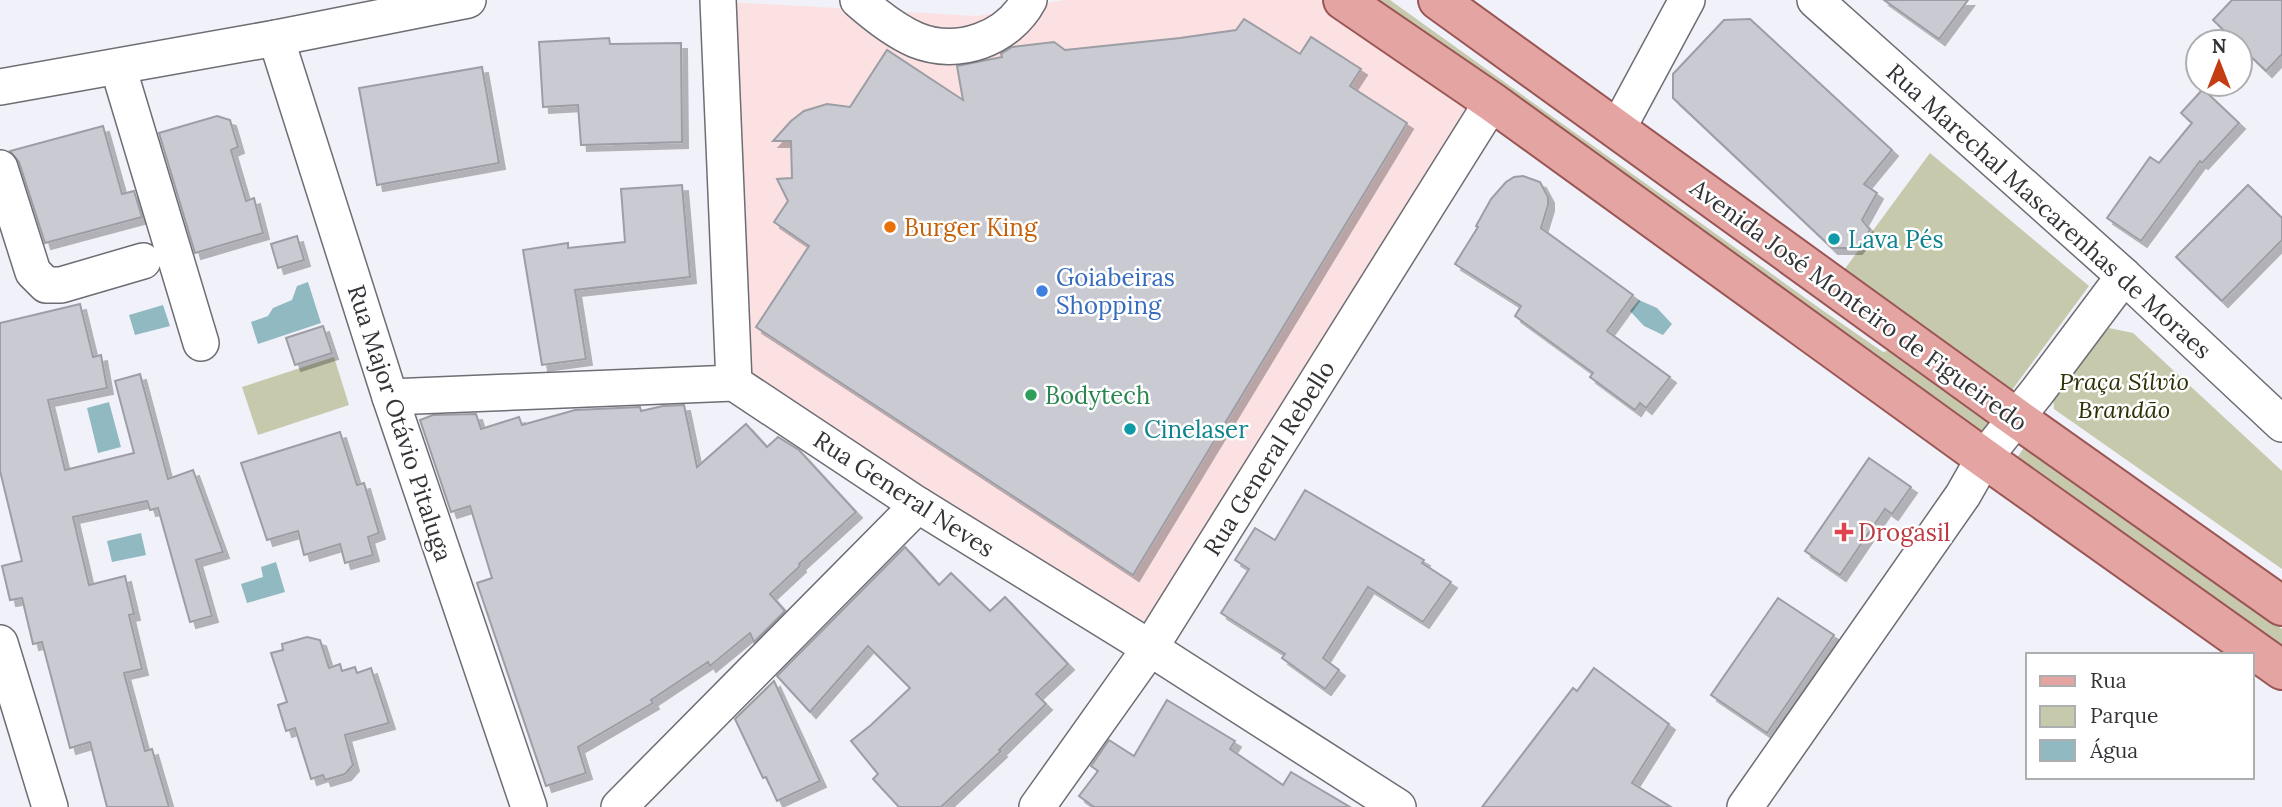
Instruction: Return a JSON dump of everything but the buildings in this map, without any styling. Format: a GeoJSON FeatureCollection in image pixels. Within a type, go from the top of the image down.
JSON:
{"type":"FeatureCollection","features":[{"type":"Feature","properties":{"kind":"main road","name":"Avenida José Monteiro de Figueiredo"},"geometry":{"type":"LineString","coordinates":[[1343,0],[1492,102],[2282,670]]}},
{"type":"Feature","properties":{"kind":"main road","name":"Avenida José Monteiro de Figueiredo"},"geometry":{"type":"LineString","coordinates":[[1438,0],[2015,417],[2282,606]]}},
{"type":"Feature","properties":{"kind":"street"},"geometry":{"type":"LineString","coordinates":[[0,87],[276,38],[468,0]]}},
{"type":"Feature","properties":{"kind":"street"},"geometry":{"type":"LineString","coordinates":[[390,397],[734,383],[718,0]]}},
{"type":"Feature","properties":{"kind":"street"},"geometry":{"type":"LineString","coordinates":[[858,0],[917,40],[952,46],[993,37],[1013,22],[1029,0]]}},
{"type":"Feature","properties":{"kind":"street"},"geometry":{"type":"LineString","coordinates":[[1617,130],[1687,0]]}},
{"type":"Feature","properties":{"kind":"street","name":"Rua Marechal Mascarenhas de Moraes"},"geometry":{"type":"LineString","coordinates":[[1815,0],[2123,276],[2282,424]]}},
{"type":"Feature","properties":{"kind":"street","name":"Rua Major Otávio Pitaluga"},"geometry":{"type":"LineString","coordinates":[[276,38],[390,397],[529,807]]}},
{"type":"Feature","properties":{"kind":"street"},"geometry":{"type":"LineString","coordinates":[[118,67],[201,343]]}},
{"type":"Feature","properties":{"kind":"street","name":"Rua General Rebello"},"geometry":{"type":"LineString","coordinates":[[1037,807],[1150,648],[1492,102]]}},
{"type":"Feature","properties":{"kind":"street"},"geometry":{"type":"LineString","coordinates":[[0,168],[33,272],[46,285],[61,285],[143,261]]}},
{"type":"Feature","properties":{"kind":"street"},"geometry":{"type":"LineString","coordinates":[[1745,807],[1962,495],[1984,458],[2123,276]]}},
{"type":"Feature","properties":{"kind":"street","name":"Rua General Neves"},"geometry":{"type":"LineString","coordinates":[[734,383],[918,505],[1150,648],[1398,807]]}},
{"type":"Feature","properties":{"kind":"street"},"geometry":{"type":"LineString","coordinates":[[619,807],[918,505]]}},
{"type":"Feature","properties":{"kind":"street"},"geometry":{"type":"LineString","coordinates":[[0,643],[50,807]]}},
{"type":"Feature","properties":{"kind":"shaded area","name":"Goiabeiras Shopping"},"geometry":{"type":"Polygon","coordinates":[[[1064,0],[1320,0],[1479,103],[1147,635],[747,376],[729,2],[977,16],[1064,0]]]}},
{"type":"Feature","properties":{"kind":"green space"},"geometry":{"type":"Polygon","coordinates":[[[1369,0],[1390,0],[1822,310],[1883,352],[1892,350],[1990,422],[1986,441],[1369,0]]]}},
{"type":"Feature","properties":{"kind":"green space","name":"Praça Sílvio Brandão"},"geometry":{"type":"Polygon","coordinates":[[[1930,153],[2089,286],[2012,390],[1844,270],[1930,153]]]}},
{"type":"Feature","properties":{"kind":"green space","name":"Praça Sílvio Brandão"},"geometry":{"type":"Polygon","coordinates":[[[2109,328],[2133,333],[2282,471],[2282,569],[2054,409],[2053,396],[2109,328]]]}},
{"type":"Feature","properties":{"kind":"green space"},"geometry":{"type":"Polygon","coordinates":[[[334,357],[349,405],[258,435],[242,387],[334,357]]]}},
{"type":"Feature","properties":{"kind":"green space"},"geometry":{"type":"Polygon","coordinates":[[[2025,446],[2282,629],[2282,647],[2017,458],[2025,446]]]}},
{"type":"Feature","properties":{"kind":"water"},"geometry":{"type":"Polygon","coordinates":[[[308,282],[321,323],[258,344],[251,322],[268,316],[273,308],[292,300],[297,286],[308,282]]]}},
{"type":"Feature","properties":{"kind":"water"},"geometry":{"type":"Polygon","coordinates":[[[1639,300],[1657,308],[1672,324],[1663,335],[1644,326],[1630,311],[1639,300]]]}},
{"type":"Feature","properties":{"kind":"water"},"geometry":{"type":"Polygon","coordinates":[[[163,305],[170,326],[135,335],[129,315],[163,305]]]}},
{"type":"Feature","properties":{"kind":"water"},"geometry":{"type":"Polygon","coordinates":[[[109,402],[121,447],[98,453],[87,408],[109,402]]]}},
{"type":"Feature","properties":{"kind":"water"},"geometry":{"type":"Polygon","coordinates":[[[141,533],[146,555],[112,562],[107,541],[141,533]]]}},
{"type":"Feature","properties":{"kind":"water"},"geometry":{"type":"Polygon","coordinates":[[[276,562],[285,592],[247,603],[241,584],[263,577],[261,567],[276,562]]]}},
{"type":"Feature","properties":{"kind":"place","name":"Burger King"},"geometry":{"type":"Point","coordinates":[890,227]}},
{"type":"Feature","properties":{"kind":"place","name":"Lava Pés"},"geometry":{"type":"Point","coordinates":[1834,239]}},
{"type":"Feature","properties":{"kind":"place","name":"Goiabeiras Shopping"},"geometry":{"type":"Point","coordinates":[1042,291]}},
{"type":"Feature","properties":{"kind":"place","name":"Bodytech"},"geometry":{"type":"Point","coordinates":[1031,395]}},
{"type":"Feature","properties":{"kind":"place","name":"Cinelaser"},"geometry":{"type":"Point","coordinates":[1130,429]}},
{"type":"Feature","properties":{"kind":"place","name":"Drogasil"},"geometry":{"type":"Point","coordinates":[1844,532]}}]}
